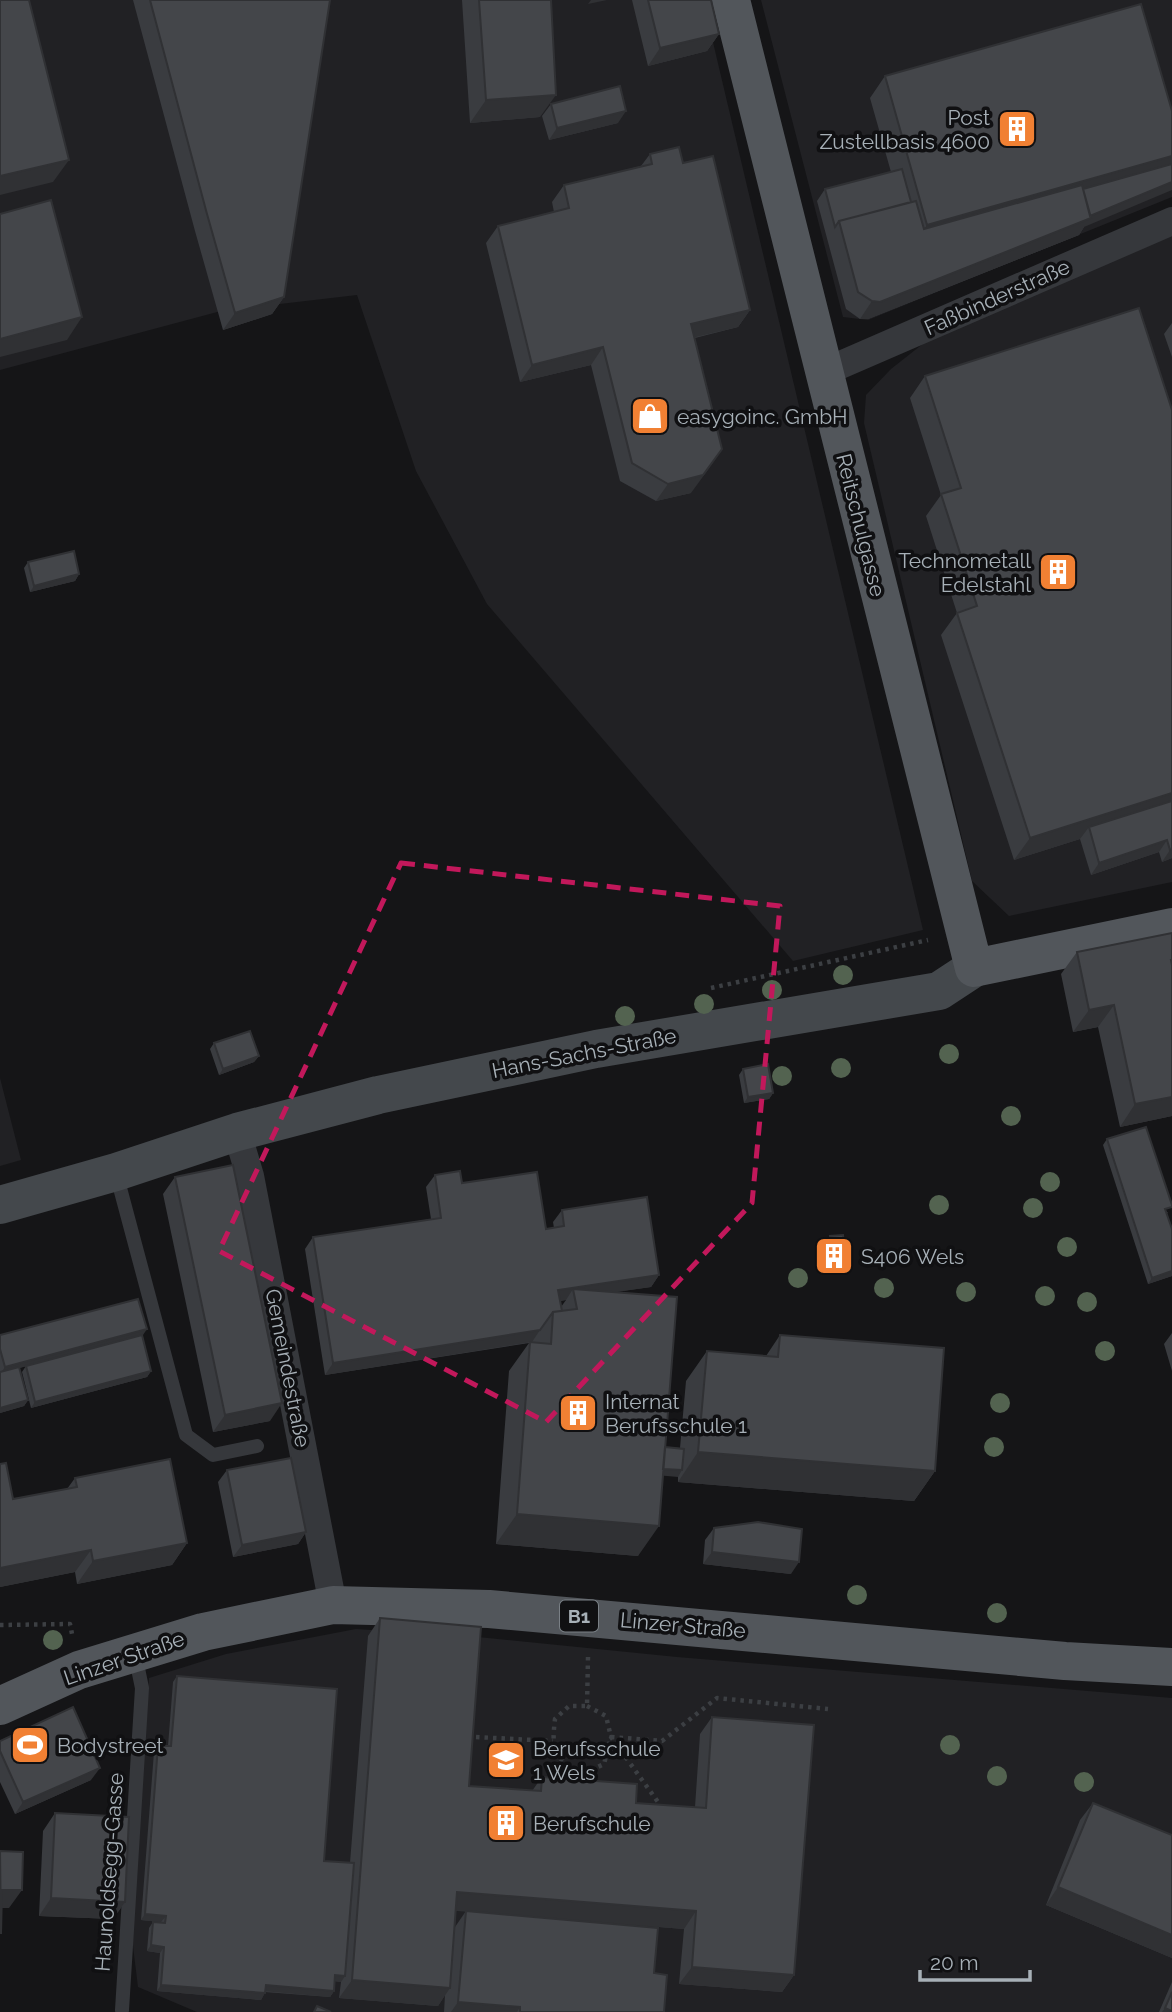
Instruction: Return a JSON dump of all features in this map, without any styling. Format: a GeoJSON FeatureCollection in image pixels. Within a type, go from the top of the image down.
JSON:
{"type":"FeatureCollection","features":[{"type":"Feature","properties":{"kind":"main road","name":"Reitschulgasse"},"geometry":{"type":"LineString","coordinates":[[731,0],[822,373],[974,968]]}},
{"type":"Feature","properties":{"kind":"main road","name":"Hans-Sachs-Straße"},"geometry":{"type":"LineString","coordinates":[[974,968],[1172,927]]}},
{"type":"Feature","properties":{"kind":"main road","name":"Linzer Straße"},"geometry":{"type":"LineString","coordinates":[[0,1706],[79,1670],[203,1632],[333,1605],[433,1606],[1065,1661],[1172,1667]]}},
{"type":"Feature","properties":{"kind":"street","name":"Faßbinderstraße"},"geometry":{"type":"LineString","coordinates":[[822,373],[1172,221]]}},
{"type":"Feature","properties":{"kind":"street","name":"Hans-Sachs-Straße"},"geometry":{"type":"LineString","coordinates":[[0,1205],[116,1172],[237,1132],[378,1095],[596,1049],[939,991],[974,968]]}},
{"type":"Feature","properties":{"kind":"street","name":"Gemeindestraße"},"geometry":{"type":"LineString","coordinates":[[237,1132],[250,1176],[333,1605]]}},
{"type":"Feature","properties":{"kind":"lane"},"geometry":{"type":"LineString","coordinates":[[116,1172],[186,1435],[212,1455],[257,1446]]}},
{"type":"Feature","properties":{"kind":"lane","name":"Haunoldsegg-Gasse"},"geometry":{"type":"LineString","coordinates":[[122,2010],[142,1688],[135,1653]]}},
{"type":"Feature","properties":{"kind":"path"},"geometry":{"type":"LineString","coordinates":[[587,1706],[591,1618]]}},
{"type":"Feature","properties":{"kind":"path"},"geometry":{"type":"LineString","coordinates":[[0,1625],[70,1624],[79,1670]]}},
{"type":"Feature","properties":{"kind":"path"},"geometry":{"type":"LineString","coordinates":[[611,1737],[662,1741],[717,1698],[828,1709]]}},
{"type":"Feature","properties":{"kind":"path"},"geometry":{"type":"LineString","coordinates":[[611,1737],[604,1764],[587,1772],[567,1765],[555,1754],[552,1741],[555,1718],[569,1706],[587,1706],[606,1716],[611,1737],[658,1802]]}},
{"type":"Feature","properties":{"kind":"path"},"geometry":{"type":"LineString","coordinates":[[476,1737],[552,1741]]}},
{"type":"Feature","properties":{"kind":"path"},"geometry":{"type":"LineString","coordinates":[[558,1789],[567,1765]]}},
{"type":"Feature","properties":{"kind":"highlighted area"},"geometry":{"type":"Polygon","coordinates":[[[401,863],[780,906],[752,1203],[546,1422],[219,1251],[401,863]]]}},
{"type":"Feature","properties":{"kind":"shaded area"},"geometry":{"type":"Polygon","coordinates":[[[0,0],[703,0],[923,930],[793,961],[487,604],[416,471],[357,295],[221,311],[0,370],[0,0]]]}},
{"type":"Feature","properties":{"kind":"shaded area"},"geometry":{"type":"Polygon","coordinates":[[[761,0],[1172,0],[1172,197],[868,320],[843,317],[761,0]]]}},
{"type":"Feature","properties":{"kind":"shaded area","name":"Technometall Edelstahl"},"geometry":{"type":"Polygon","coordinates":[[[1172,233],[1172,882],[1009,916],[972,881],[864,423],[866,395],[891,369],[929,339],[1172,233]]]}},
{"type":"Feature","properties":{"kind":"shaded area"},"geometry":{"type":"Polygon","coordinates":[[[0,1078],[21,1160],[0,1166],[0,1078]]]}},
{"type":"Feature","properties":{"kind":"shaded area","name":"Berufsschule 1 Wels"},"geometry":{"type":"Polygon","coordinates":[[[356,1629],[478,1637],[677,1657],[1172,1698],[1172,2012],[197,2012],[138,1987],[132,1938],[149,1678],[226,1654],[356,1629]]]}},
{"type":"Feature","properties":{"kind":"building"},"geometry":{"type":"Polygon","coordinates":[[[0,0],[29,0],[69,160],[0,176],[0,0]]]}},
{"type":"Feature","properties":{"kind":"building"},"geometry":{"type":"Polygon","coordinates":[[[150,0],[330,0],[284,297],[235,313],[150,0]]]}},
{"type":"Feature","properties":{"kind":"building"},"geometry":{"type":"Polygon","coordinates":[[[479,0],[551,0],[556,95],[486,100],[479,0]]]}},
{"type":"Feature","properties":{"kind":"building"},"geometry":{"type":"Polygon","coordinates":[[[648,0],[711,0],[719,34],[660,48],[648,0]]]}},
{"type":"Feature","properties":{"kind":"building","name":"Post Zustellbasis 4600"},"geometry":{"type":"Polygon","coordinates":[[[1141,4],[1172,111],[1172,156],[927,225],[885,76],[1141,4]]]}},
{"type":"Feature","properties":{"kind":"building"},"geometry":{"type":"Polygon","coordinates":[[[620,86],[626,111],[557,128],[551,104],[620,86]]]}},
{"type":"Feature","properties":{"kind":"building"},"geometry":{"type":"Polygon","coordinates":[[[679,147],[683,163],[713,156],[750,310],[691,324],[722,449],[703,475],[668,484],[632,463],[603,347],[532,365],[498,226],[569,208],[564,185],[652,164],[650,154],[679,147]]]}},
{"type":"Feature","properties":{"kind":"building"},"geometry":{"type":"Polygon","coordinates":[[[1172,164],[1172,182],[1090,216],[1083,189],[1172,164]]]}},
{"type":"Feature","properties":{"kind":"building"},"geometry":{"type":"Polygon","coordinates":[[[902,169],[911,202],[839,221],[835,227],[825,189],[902,169]]]}},
{"type":"Feature","properties":{"kind":"building"},"geometry":{"type":"Polygon","coordinates":[[[1082,185],[1091,218],[880,302],[872,301],[858,292],[839,221],[916,201],[924,229],[1082,185]]]}},
{"type":"Feature","properties":{"kind":"building"},"geometry":{"type":"Polygon","coordinates":[[[51,200],[82,317],[0,339],[0,214],[51,200]]]}},
{"type":"Feature","properties":{"kind":"building","name":"Technometall Edelstahl"},"geometry":{"type":"Polygon","coordinates":[[[1139,308],[1172,410],[1172,793],[1030,838],[957,613],[977,606],[941,494],[961,488],[925,376],[1139,308]]]}},
{"type":"Feature","properties":{"kind":"building"},"geometry":{"type":"Polygon","coordinates":[[[74,551],[79,574],[34,586],[28,562],[74,551]]]}},
{"type":"Feature","properties":{"kind":"building"},"geometry":{"type":"Polygon","coordinates":[[[1172,801],[1172,849],[1170,850],[1167,840],[1099,863],[1089,827],[1172,801]]]}},
{"type":"Feature","properties":{"kind":"building"},"geometry":{"type":"Polygon","coordinates":[[[1172,933],[1172,1097],[1135,1104],[1114,1005],[1089,1010],[1077,952],[1172,933]]]}},
{"type":"Feature","properties":{"kind":"building"},"geometry":{"type":"Polygon","coordinates":[[[250,1031],[259,1056],[223,1069],[214,1043],[250,1031]]]}},
{"type":"Feature","properties":{"kind":"building"},"geometry":{"type":"Polygon","coordinates":[[[768,1064],[773,1093],[748,1097],[743,1069],[768,1064]]]}},
{"type":"Feature","properties":{"kind":"building"},"geometry":{"type":"Polygon","coordinates":[[[1146,1127],[1172,1205],[1165,1209],[1172,1229],[1172,1271],[1152,1278],[1107,1139],[1146,1127]]]}},
{"type":"Feature","properties":{"kind":"building"},"geometry":{"type":"Polygon","coordinates":[[[233,1165],[282,1403],[225,1415],[175,1177],[233,1165]]]}},
{"type":"Feature","properties":{"kind":"building"},"geometry":{"type":"Polygon","coordinates":[[[460,1171],[462,1183],[537,1172],[546,1229],[564,1226],[562,1210],[647,1197],[659,1275],[558,1290],[562,1311],[553,1312],[540,1330],[333,1363],[313,1237],[441,1218],[435,1175],[460,1171]]]}},
{"type":"Feature","properties":{"kind":"building"},"geometry":{"type":"Polygon","coordinates":[[[843,1235],[846,1264],[833,1265],[830,1236],[843,1235]]]}},
{"type":"Feature","properties":{"kind":"building","name":"Internat Berufsschule 1"},"geometry":{"type":"Polygon","coordinates":[[[573,1289],[677,1297],[659,1526],[517,1514],[530,1342],[551,1344],[553,1312],[577,1309],[573,1289]]]}},
{"type":"Feature","properties":{"kind":"building"},"geometry":{"type":"Polygon","coordinates":[[[138,1299],[147,1329],[5,1367],[0,1349],[0,1335],[138,1299]]]}},
{"type":"Feature","properties":{"kind":"building"},"geometry":{"type":"Polygon","coordinates":[[[142,1335],[151,1371],[35,1402],[26,1366],[142,1335]]]}},
{"type":"Feature","properties":{"kind":"building"},"geometry":{"type":"Polygon","coordinates":[[[780,1335],[944,1348],[935,1471],[698,1452],[707,1351],[778,1357],[780,1335]]]}},
{"type":"Feature","properties":{"kind":"building"},"geometry":{"type":"Polygon","coordinates":[[[19,1367],[28,1400],[0,1408],[0,1372],[19,1367]]]}},
{"type":"Feature","properties":{"kind":"building"},"geometry":{"type":"Polygon","coordinates":[[[665,1447],[684,1449],[682,1470],[663,1469],[665,1447]]]}},
{"type":"Feature","properties":{"kind":"building"},"geometry":{"type":"Polygon","coordinates":[[[291,1458],[306,1532],[242,1545],[227,1470],[291,1458]]]}},
{"type":"Feature","properties":{"kind":"building"},"geometry":{"type":"Polygon","coordinates":[[[170,1459],[187,1543],[93,1561],[91,1550],[0,1568],[0,1464],[6,1463],[13,1499],[77,1487],[75,1478],[170,1459]]]}},
{"type":"Feature","properties":{"kind":"building"},"geometry":{"type":"Polygon","coordinates":[[[758,1522],[802,1529],[799,1562],[712,1552],[714,1528],[758,1522]]]}},
{"type":"Feature","properties":{"kind":"building","name":"Berufschule"},"geometry":{"type":"Polygon","coordinates":[[[380,1618],[481,1627],[469,1786],[541,1791],[542,1777],[637,1784],[636,1803],[706,1808],[712,1717],[814,1725],[794,1975],[692,1967],[696,1911],[457,1892],[450,1988],[352,1980],[380,1618]]]}},
{"type":"Feature","properties":{"kind":"building"},"geometry":{"type":"Polygon","coordinates":[[[177,1676],[337,1689],[324,1861],[354,1863],[345,1976],[335,1975],[334,1991],[266,1985],[265,1993],[161,1985],[164,1947],[151,1945],[153,1922],[165,1923],[166,1916],[145,1914],[158,1746],[171,1746],[177,1676]]]}},
{"type":"Feature","properties":{"kind":"building"},"geometry":{"type":"Polygon","coordinates":[[[73,1707],[100,1768],[23,1802],[0,1751],[0,1741],[73,1707]]]}},
{"type":"Feature","properties":{"kind":"building"},"geometry":{"type":"Polygon","coordinates":[[[1093,1803],[1172,1835],[1172,1935],[1058,1887],[1093,1803]]]}},
{"type":"Feature","properties":{"kind":"building"},"geometry":{"type":"Polygon","coordinates":[[[55,1813],[129,1817],[125,1902],[51,1898],[55,1813]]]}},
{"type":"Feature","properties":{"kind":"building"},"geometry":{"type":"Polygon","coordinates":[[[0,1851],[23,1852],[22,1890],[2,1890],[1,1934],[0,1851]]]}},
{"type":"Feature","properties":{"kind":"building"},"geometry":{"type":"Polygon","coordinates":[[[466,1911],[658,1928],[654,1973],[667,1975],[664,2012],[520,2012],[520,2007],[458,2002],[466,1911]]]}},
{"type":"Feature","properties":{"kind":"building"},"geometry":{"type":"Polygon","coordinates":[[[1172,1992],[1172,2011],[1165,2008],[1172,1992]]]}},
{"type":"Feature","properties":{"kind":"building"},"geometry":{"type":"Polygon","coordinates":[[[317,2006],[331,2012],[314,2012],[317,2006]]]}},
{"type":"Feature","properties":{"kind":"place","name":"Post Zustellbasis 4600"},"geometry":{"type":"Point","coordinates":[1017,129]}},
{"type":"Feature","properties":{"kind":"place","name":"easygoinc. GmbH"},"geometry":{"type":"Point","coordinates":[650,416]}},
{"type":"Feature","properties":{"kind":"place","name":"Technometall Edelstahl"},"geometry":{"type":"Point","coordinates":[1058,572]}},
{"type":"Feature","properties":{"kind":"place","name":"S406 Wels"},"geometry":{"type":"Point","coordinates":[834,1256]}},
{"type":"Feature","properties":{"kind":"place","name":"Internat Berufsschule 1"},"geometry":{"type":"Point","coordinates":[578,1413]}},
{"type":"Feature","properties":{"kind":"place","name":"Bodystreet"},"geometry":{"type":"Point","coordinates":[30,1745]}},
{"type":"Feature","properties":{"kind":"place","name":"Berufsschule 1 Wels"},"geometry":{"type":"Point","coordinates":[506,1760]}},
{"type":"Feature","properties":{"kind":"place","name":"Berufschule"},"geometry":{"type":"Point","coordinates":[506,1823]}}]}
